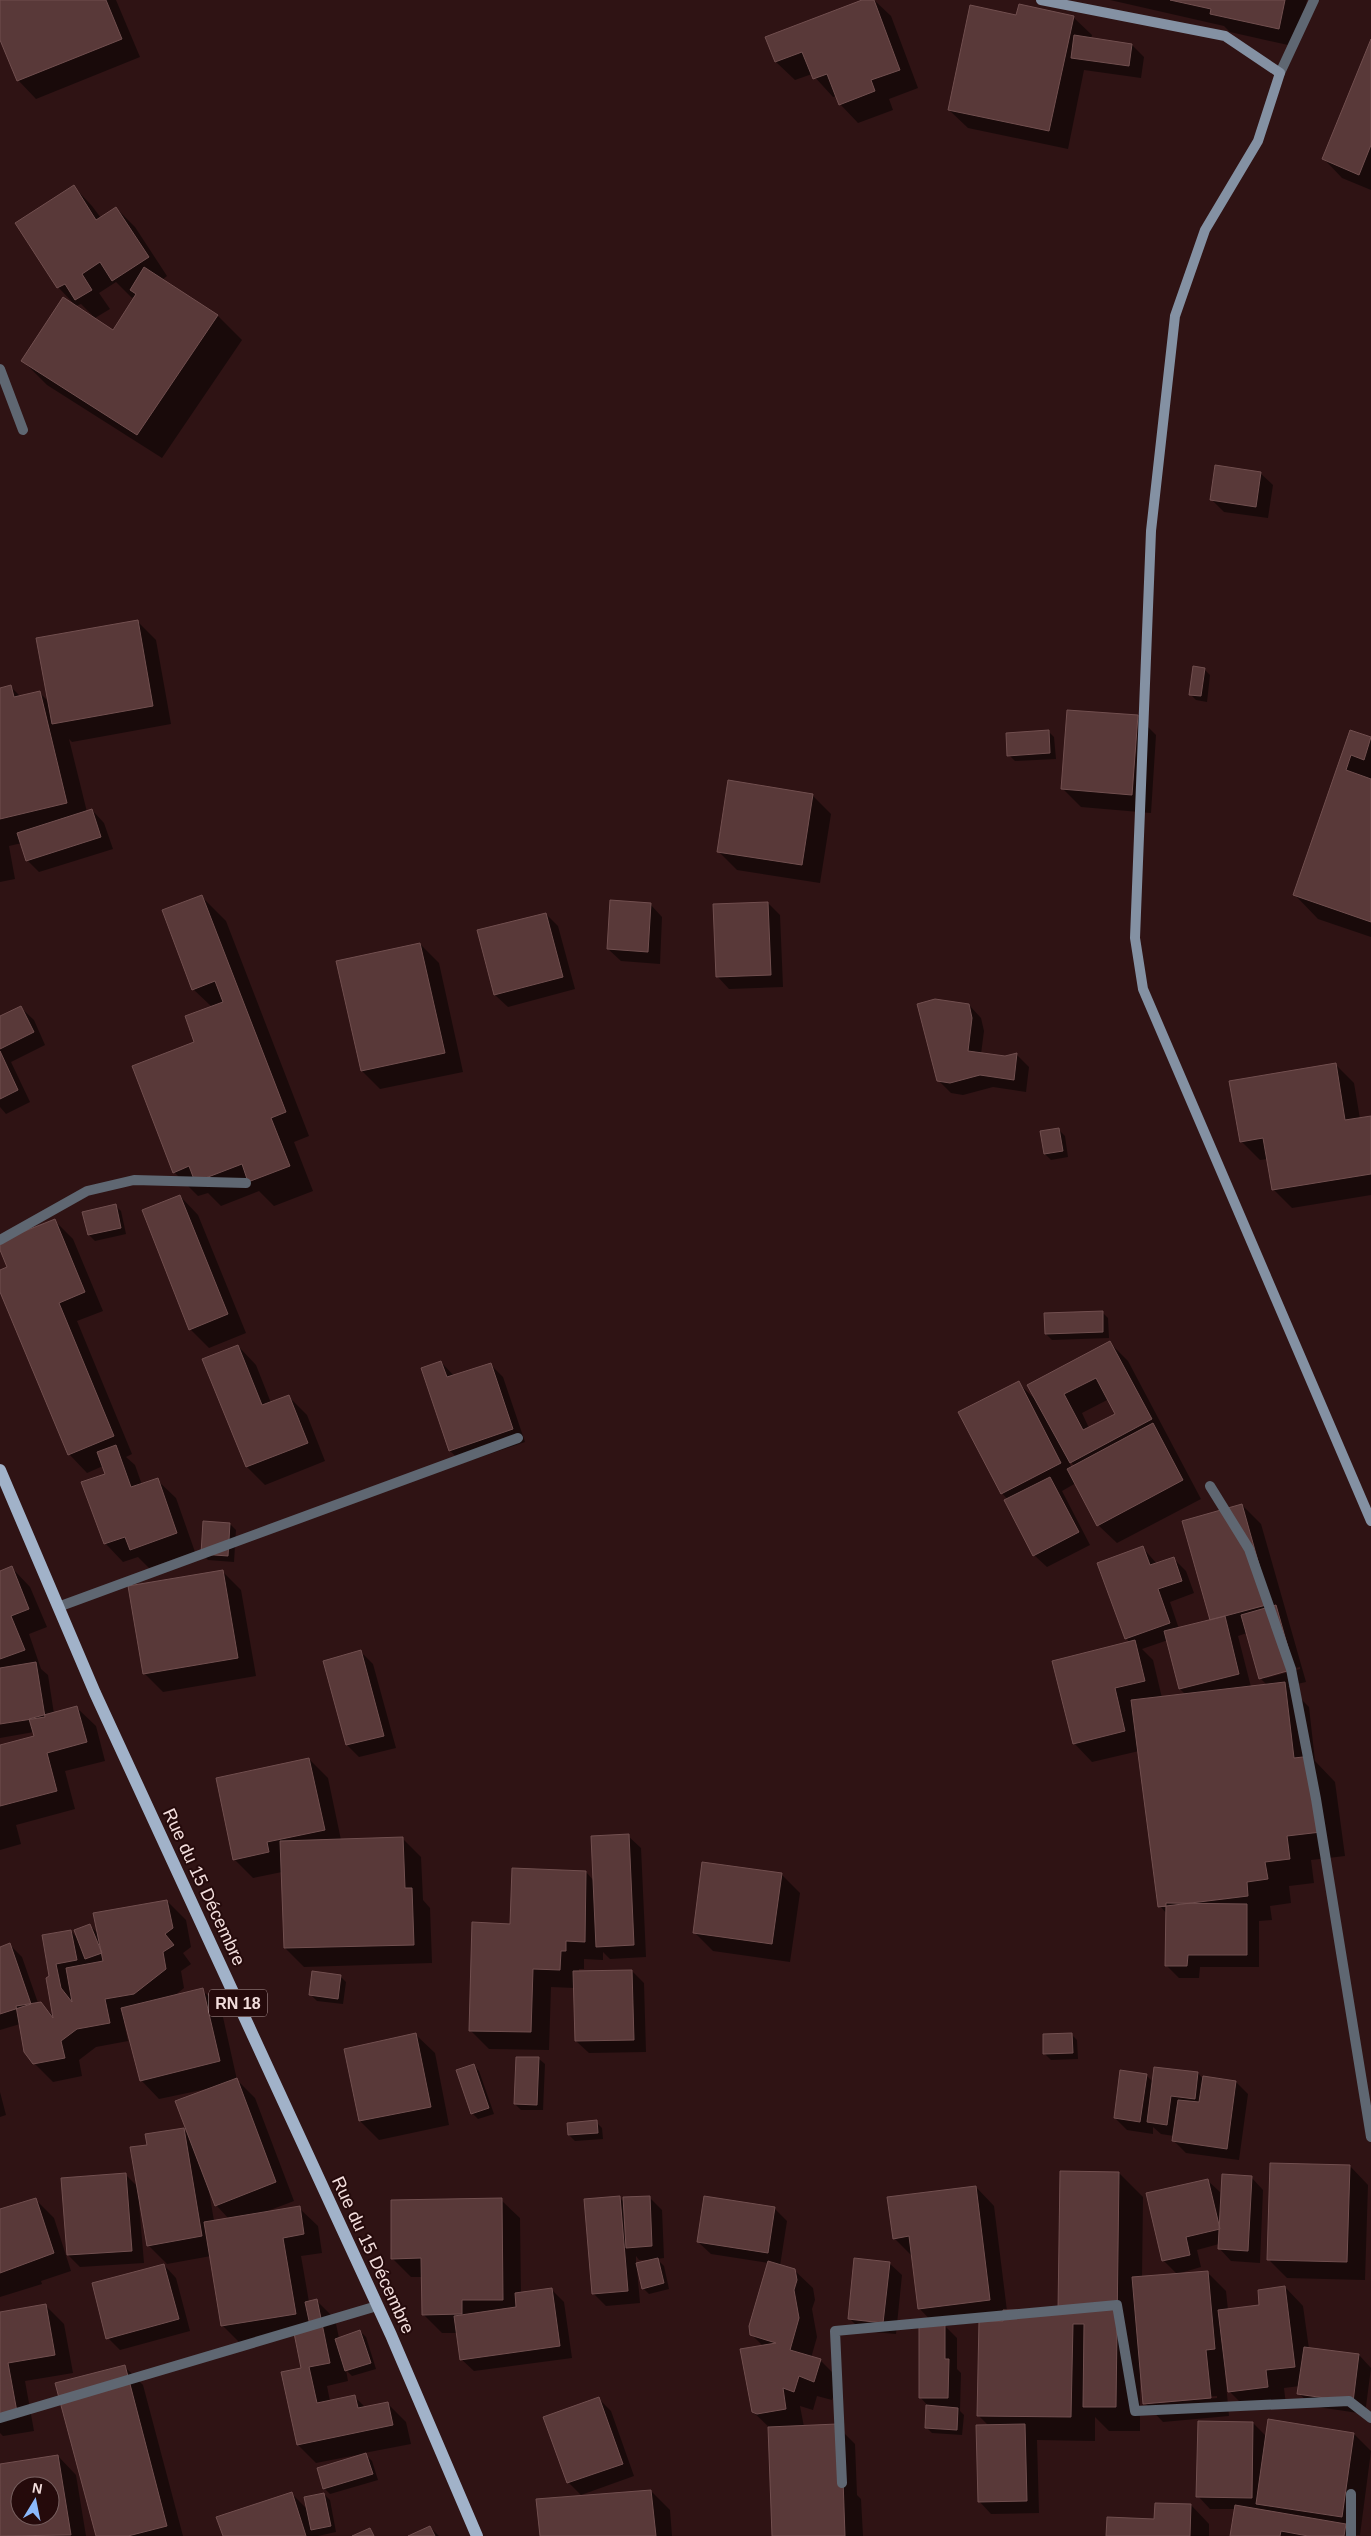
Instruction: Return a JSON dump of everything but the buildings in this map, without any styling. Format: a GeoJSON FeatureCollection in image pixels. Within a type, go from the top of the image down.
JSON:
{"type":"FeatureCollection","features":[{"type":"Feature","properties":{"kind":"main road","name":"Rue du 15 Décembre"},"geometry":{"type":"LineString","coordinates":[[0,1470],[95,1693],[378,2306],[477,2536]]}},
{"type":"Feature","properties":{"kind":"street"},"geometry":{"type":"LineString","coordinates":[[1041,0],[1225,36],[1280,73]]}},
{"type":"Feature","properties":{"kind":"street"},"geometry":{"type":"LineString","coordinates":[[1314,0],[1280,73],[1258,141],[1205,230],[1175,316],[1152,531],[1135,938],[1143,989],[1371,1522]]}},
{"type":"Feature","properties":{"kind":"street"},"geometry":{"type":"LineString","coordinates":[[0,369],[23,430]]}},
{"type":"Feature","properties":{"kind":"street"},"geometry":{"type":"LineString","coordinates":[[0,1240],[87,1191],[134,1180],[246,1183]]}},
{"type":"Feature","properties":{"kind":"street"},"geometry":{"type":"LineString","coordinates":[[58,1607],[518,1438]]}},
{"type":"Feature","properties":{"kind":"street"},"geometry":{"type":"LineString","coordinates":[[1210,1486],[1249,1549],[1291,1669],[1316,1799],[1371,2137]]}},
{"type":"Feature","properties":{"kind":"street"},"geometry":{"type":"LineString","coordinates":[[842,2483],[836,2331],[1117,2305],[1135,2411],[1349,2401],[1371,2418]]}},
{"type":"Feature","properties":{"kind":"street"},"geometry":{"type":"LineString","coordinates":[[0,2418],[378,2306]]}},
{"type":"Feature","properties":{"kind":"street"},"geometry":{"type":"LineString","coordinates":[[1351,2494],[1351,2536]]}}]}
